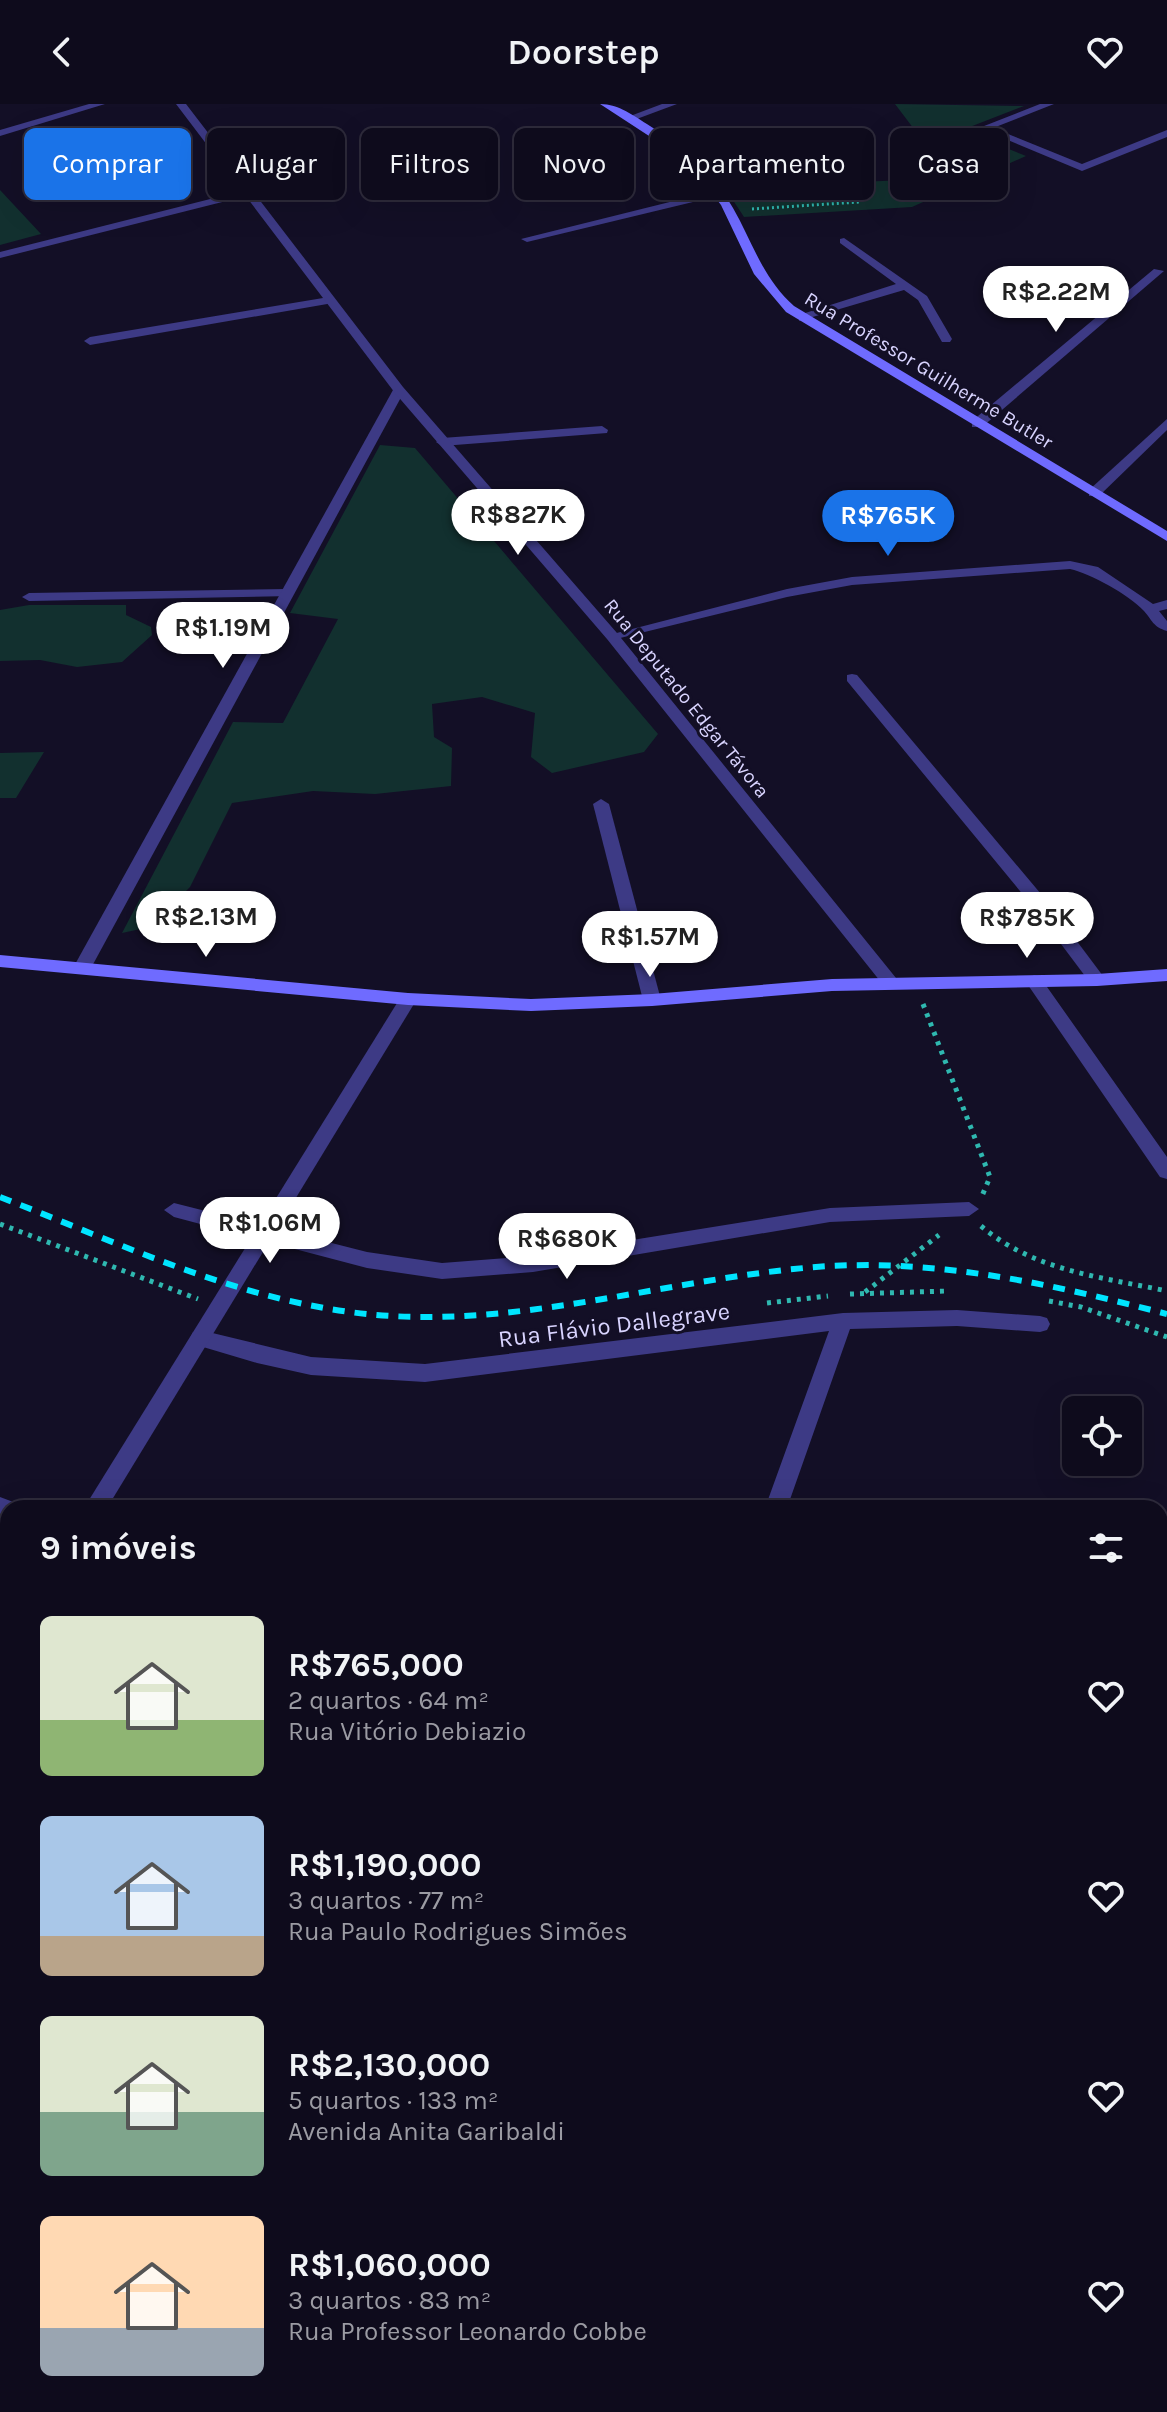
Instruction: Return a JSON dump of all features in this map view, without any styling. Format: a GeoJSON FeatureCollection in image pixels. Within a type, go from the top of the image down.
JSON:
{"type":"FeatureCollection","features":[{"type":"Feature","properties":{"kind":"main road","name":"Rua Professor Guilherme Butler"},"geometry":{"type":"LineString","coordinates":[[605,104],[650,131]]}},
{"type":"Feature","properties":{"kind":"main road","name":"Rua Professor Guilherme Butler"},"geometry":{"type":"LineString","coordinates":[[722,200],[761,280],[778,300],[1167,537]]}},
{"type":"Feature","properties":{"kind":"main road"},"geometry":{"type":"LineString","coordinates":[[0,961],[408,999],[531,1005],[652,1000],[890,982],[1097,980],[1167,975]]}},
{"type":"Feature","properties":{"kind":"street"},"geometry":{"type":"LineString","coordinates":[[0,133],[100,104]]}},
{"type":"Feature","properties":{"kind":"street","name":"Rua Deputado Edgar Távora"},"geometry":{"type":"LineString","coordinates":[[181,104],[207,140]]}},
{"type":"Feature","properties":{"kind":"street"},"geometry":{"type":"LineString","coordinates":[[630,118],[672,104]]}},
{"type":"Feature","properties":{"kind":"street"},"geometry":{"type":"LineString","coordinates":[[1049,104],[984,128],[1082,168],[1167,133]]}},
{"type":"Feature","properties":{"kind":"street"},"geometry":{"type":"LineString","coordinates":[[0,255],[218,200]]}},
{"type":"Feature","properties":{"kind":"street","name":"Rua Deputado Edgar Távora"},"geometry":{"type":"LineString","coordinates":[[251,200],[399,390],[612,636],[890,982]]}},
{"type":"Feature","properties":{"kind":"street"},"geometry":{"type":"LineString","coordinates":[[527,239],[689,200]]}},
{"type":"Feature","properties":{"kind":"street"},"geometry":{"type":"LineString","coordinates":[[844,241],[930,305],[946,339]]}},
{"type":"Feature","properties":{"kind":"street"},"geometry":{"type":"LineString","coordinates":[[977,424],[1158,271]]}},
{"type":"Feature","properties":{"kind":"street"},"geometry":{"type":"LineString","coordinates":[[803,318],[906,285]]}},
{"type":"Feature","properties":{"kind":"street"},"geometry":{"type":"LineString","coordinates":[[90,341],[329,301]]}},
{"type":"Feature","properties":{"kind":"street"},"geometry":{"type":"LineString","coordinates":[[82,968],[399,390]]}},
{"type":"Feature","properties":{"kind":"street"},"geometry":{"type":"LineString","coordinates":[[1094,493],[1167,423]]}},
{"type":"Feature","properties":{"kind":"street"},"geometry":{"type":"LineString","coordinates":[[442,442],[602,430]]}},
{"type":"Feature","properties":{"kind":"street"},"geometry":{"type":"LineString","coordinates":[[612,636],[830,584],[1070,565],[1093,570],[1151,609],[1156,620],[1167,627]]}},
{"type":"Feature","properties":{"kind":"street"},"geometry":{"type":"LineString","coordinates":[[29,597],[287,593]]}},
{"type":"Feature","properties":{"kind":"street"},"geometry":{"type":"LineString","coordinates":[[1151,609],[1167,604]]}},
{"type":"Feature","properties":{"kind":"street"},"geometry":{"type":"LineString","coordinates":[[852,678],[1040,904],[1097,980]]}},
{"type":"Feature","properties":{"kind":"street"},"geometry":{"type":"LineString","coordinates":[[601,804],[652,1000]]}},
{"type":"Feature","properties":{"kind":"street"},"geometry":{"type":"LineString","coordinates":[[1034,981],[1167,1172]]}},
{"type":"Feature","properties":{"kind":"street"},"geometry":{"type":"LineString","coordinates":[[100,1500],[408,999]]}},
{"type":"Feature","properties":{"kind":"street"},"geometry":{"type":"LineString","coordinates":[[174,1210],[367,1260],[411,1269],[456,1270],[533,1264],[830,1215],[969,1209]]}},
{"type":"Feature","properties":{"kind":"street","name":"Rua Flávio Dallegrave"},"geometry":{"type":"LineString","coordinates":[[200,1338],[305,1368],[362,1374],[425,1373],[843,1321],[957,1318],[1040,1324]]}},
{"type":"Feature","properties":{"kind":"street"},"geometry":{"type":"LineString","coordinates":[[779,1500],[843,1321]]}},
{"type":"Feature","properties":{"kind":"path"},"geometry":{"type":"LineString","coordinates":[[729,211],[859,202]]}},
{"type":"Feature","properties":{"kind":"path"},"geometry":{"type":"LineString","coordinates":[[843,1321],[863,1293],[969,1209],[986,1192],[990,1177],[914,981]]}},
{"type":"Feature","properties":{"kind":"path"},"geometry":{"type":"LineString","coordinates":[[969,1209],[985,1230],[1009,1249],[1051,1265],[1167,1291]]}},
{"type":"Feature","properties":{"kind":"path"},"geometry":{"type":"LineString","coordinates":[[0,1224],[195,1297]]}},
{"type":"Feature","properties":{"kind":"green space"},"geometry":{"type":"Polygon","coordinates":[[[895,104],[1024,106],[967,128],[913,128],[895,104]]]}},
{"type":"Feature","properties":{"kind":"green space"},"geometry":{"type":"Polygon","coordinates":[[[1008,149],[1026,156],[1008,164],[1008,149]]]}},
{"type":"Feature","properties":{"kind":"green space"},"geometry":{"type":"Polygon","coordinates":[[[874,181],[890,181],[890,200],[928,200],[912,207],[744,217],[733,200],[874,200],[874,181]]]}},
{"type":"Feature","properties":{"kind":"green space"},"geometry":{"type":"Polygon","coordinates":[[[0,190],[41,234],[0,245],[0,190]]]}},
{"type":"Feature","properties":{"kind":"green space"},"geometry":{"type":"Polygon","coordinates":[[[380,445],[415,448],[658,734],[644,752],[552,773],[531,757],[535,713],[482,697],[432,704],[434,737],[452,748],[451,786],[375,794],[313,791],[232,803],[190,887],[150,927],[122,933],[233,722],[283,723],[338,619],[290,613],[380,445]]]}},
{"type":"Feature","properties":{"kind":"green space"},"geometry":{"type":"Polygon","coordinates":[[[29,605],[126,605],[126,615],[151,627],[152,635],[122,662],[77,667],[40,660],[0,661],[0,610],[29,605]]]}},
{"type":"Feature","properties":{"kind":"green space"},"geometry":{"type":"Polygon","coordinates":[[[44,752],[16,798],[0,798],[0,753],[44,752]]]}},
{"type":"Feature","properties":{"kind":"railway"},"geometry":{"type":"LineString","coordinates":[[0,1197],[191,1272],[240,1288],[340,1311],[391,1316],[495,1314],[752,1274],[850,1265],[942,1269],[987,1275],[1077,1292],[1167,1314]]}}]}
